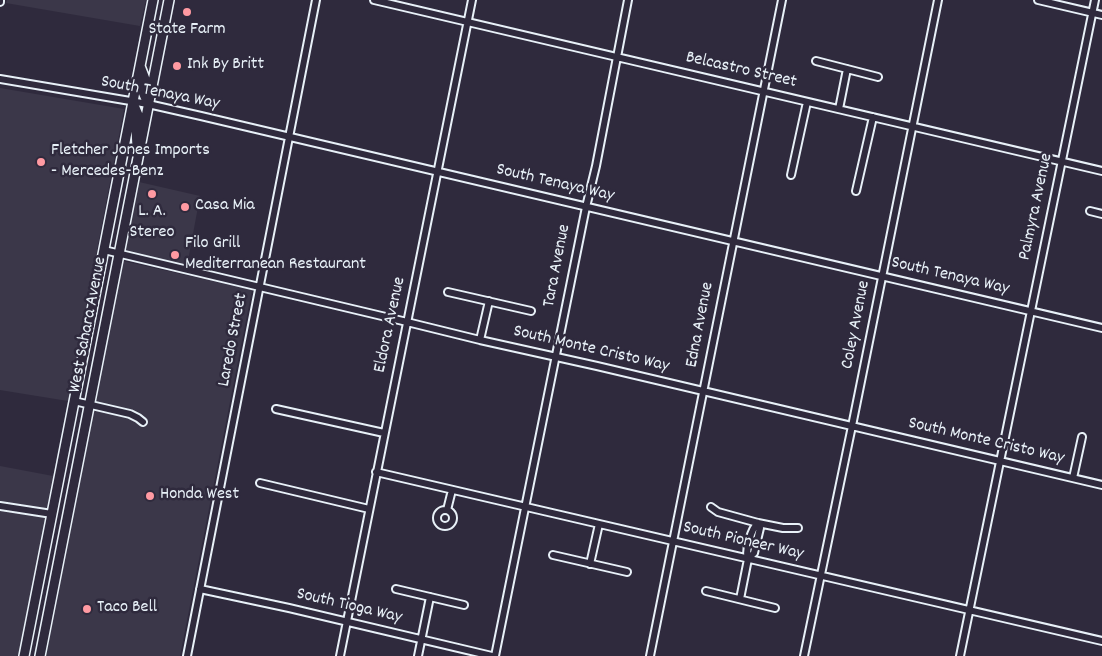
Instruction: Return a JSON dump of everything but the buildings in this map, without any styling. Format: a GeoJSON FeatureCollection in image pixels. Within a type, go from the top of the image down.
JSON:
{"type":"FeatureCollection","features":[{"type":"Feature","properties":{"kind":"main road","name":"West Sahara Avenue"},"geometry":{"type":"LineString","coordinates":[[24,656],[152,0]]}},
{"type":"Feature","properties":{"kind":"main road","name":"West Sahara Avenue"},"geometry":{"type":"LineString","coordinates":[[40,656],[169,0]]}},
{"type":"Feature","properties":{"kind":"main road"},"geometry":{"type":"LineString","coordinates":[[140,66],[145,79],[143,92],[148,104]]}},
{"type":"Feature","properties":{"kind":"main road"},"geometry":{"type":"LineString","coordinates":[[133,102],[138,115],[136,128],[138,157]]}},
{"type":"Feature","properties":{"kind":"main road"},"geometry":{"type":"LineString","coordinates":[[44,554],[60,554]]}},
{"type":"Feature","properties":{"kind":"street","name":"Laredo Street"},"geometry":{"type":"LineString","coordinates":[[187,656],[316,0]]}},
{"type":"Feature","properties":{"kind":"street","name":"Belcastro Street"},"geometry":{"type":"LineString","coordinates":[[374,0],[1102,171]]}},
{"type":"Feature","properties":{"kind":"street","name":"Eldora Avenue"},"geometry":{"type":"LineString","coordinates":[[340,656],[472,0]]}},
{"type":"Feature","properties":{"kind":"street","name":"Tara Avenue"},"geometry":{"type":"LineString","coordinates":[[494,656],[596,166],[628,0]]}},
{"type":"Feature","properties":{"kind":"street","name":"Edna Avenue"},"geometry":{"type":"LineString","coordinates":[[650,656],[782,0]]}},
{"type":"Feature","properties":{"kind":"street","name":"Coley Avenue"},"geometry":{"type":"LineString","coordinates":[[804,656],[938,0]]}},
{"type":"Feature","properties":{"kind":"street"},"geometry":{"type":"LineString","coordinates":[[1038,0],[1102,15]]}},
{"type":"Feature","properties":{"kind":"street","name":"Palmyra Avenue"},"geometry":{"type":"LineString","coordinates":[[960,656],[1095,0]]}},
{"type":"Feature","properties":{"kind":"street"},"geometry":{"type":"LineString","coordinates":[[816,61],[878,77]]}},
{"type":"Feature","properties":{"kind":"street"},"geometry":{"type":"LineString","coordinates":[[839,109],[847,69]]}},
{"type":"Feature","properties":{"kind":"street","name":"South Tenaya Way"},"geometry":{"type":"LineString","coordinates":[[0,79],[148,104],[1102,328]]}},
{"type":"Feature","properties":{"kind":"street"},"geometry":{"type":"LineString","coordinates":[[791,176],[806,102]]}},
{"type":"Feature","properties":{"kind":"street"},"geometry":{"type":"LineString","coordinates":[[856,191],[873,118]]}},
{"type":"Feature","properties":{"kind":"street"},"geometry":{"type":"LineString","coordinates":[[1090,211],[1102,214]]}},
{"type":"Feature","properties":{"kind":"street","name":"South Monte Cristo Way"},"geometry":{"type":"LineString","coordinates":[[104,250],[1102,485]]}},
{"type":"Feature","properties":{"kind":"street"},"geometry":{"type":"LineString","coordinates":[[448,292],[531,311]]}},
{"type":"Feature","properties":{"kind":"street"},"geometry":{"type":"LineString","coordinates":[[480,340],[489,302]]}},
{"type":"Feature","properties":{"kind":"street"},"geometry":{"type":"LineString","coordinates":[[74,401],[133,415],[143,422]]}},
{"type":"Feature","properties":{"kind":"street"},"geometry":{"type":"LineString","coordinates":[[276,409],[384,433]]}},
{"type":"Feature","properties":{"kind":"street"},"geometry":{"type":"LineString","coordinates":[[1073,478],[1082,437]]}},
{"type":"Feature","properties":{"kind":"street","name":"South Pioneer Way"},"geometry":{"type":"LineString","coordinates":[[376,472],[1102,641]]}},
{"type":"Feature","properties":{"kind":"street"},"geometry":{"type":"LineString","coordinates":[[260,483],[369,509]]}},
{"type":"Feature","properties":{"kind":"street"},"geometry":{"type":"LineString","coordinates":[[447,510],[452,490]]}},
{"type":"Feature","properties":{"kind":"street"},"geometry":{"type":"LineString","coordinates":[[0,506],[52,514]]}},
{"type":"Feature","properties":{"kind":"street"},"geometry":{"type":"LineString","coordinates":[[711,507],[718,512],[758,523],[783,528],[798,528]]}},
{"type":"Feature","properties":{"kind":"street"},"geometry":{"type":"LineString","coordinates":[[740,599],[748,559],[754,553],[760,528],[758,523]]}},
{"type":"Feature","properties":{"kind":"street"},"geometry":{"type":"LineString","coordinates":[[590,564],[599,524]]}},
{"type":"Feature","properties":{"kind":"street"},"geometry":{"type":"LineString","coordinates":[[553,555],[627,572]]}},
{"type":"Feature","properties":{"kind":"street","name":"South Tioga Way"},"geometry":{"type":"LineString","coordinates":[[200,589],[494,656]]}},
{"type":"Feature","properties":{"kind":"street"},"geometry":{"type":"LineString","coordinates":[[396,589],[464,605]]}},
{"type":"Feature","properties":{"kind":"street"},"geometry":{"type":"LineString","coordinates":[[706,591],[775,608]]}},
{"type":"Feature","properties":{"kind":"street"},"geometry":{"type":"LineString","coordinates":[[418,656],[430,597]]}},
{"type":"Feature","properties":{"kind":"shaded area"},"geometry":{"type":"Polygon","coordinates":[[[7,0],[146,0],[140,26],[6,3],[7,0]]]}},
{"type":"Feature","properties":{"kind":"shaded area"},"geometry":{"type":"Polygon","coordinates":[[[0,88],[124,109],[68,401],[0,390],[0,88]]]}},
{"type":"Feature","properties":{"kind":"shaded area"},"geometry":{"type":"Polygon","coordinates":[[[139,182],[200,196],[187,266],[126,250],[139,182]]]}},
{"type":"Feature","properties":{"kind":"shaded area"},"geometry":{"type":"Polygon","coordinates":[[[123,261],[252,290],[180,656],[46,656],[123,261]]]}},
{"type":"Feature","properties":{"kind":"shaded area"},"geometry":{"type":"Polygon","coordinates":[[[0,466],[53,476],[18,656],[0,656],[0,466]]]}},
{"type":"Feature","properties":{"kind":"place","name":"State Farm"},"geometry":{"type":"Point","coordinates":[187,12]}},
{"type":"Feature","properties":{"kind":"place","name":"Ink By Britt"},"geometry":{"type":"Point","coordinates":[177,66]}},
{"type":"Feature","properties":{"kind":"place","name":"Fletcher Jones Imports - Mercedes-Benz"},"geometry":{"type":"Point","coordinates":[41,162]}},
{"type":"Feature","properties":{"kind":"place","name":"L. A. Stereo"},"geometry":{"type":"Point","coordinates":[152,194]}},
{"type":"Feature","properties":{"kind":"place","name":"Casa Mia"},"geometry":{"type":"Point","coordinates":[185,207]}},
{"type":"Feature","properties":{"kind":"place","name":"Filo Grill Mediterranean Restaurant"},"geometry":{"type":"Point","coordinates":[175,255]}},
{"type":"Feature","properties":{"kind":"place","name":"Honda West"},"geometry":{"type":"Point","coordinates":[150,496]}},
{"type":"Feature","properties":{"kind":"place","name":"Taco Bell"},"geometry":{"type":"Point","coordinates":[87,609]}}]}
